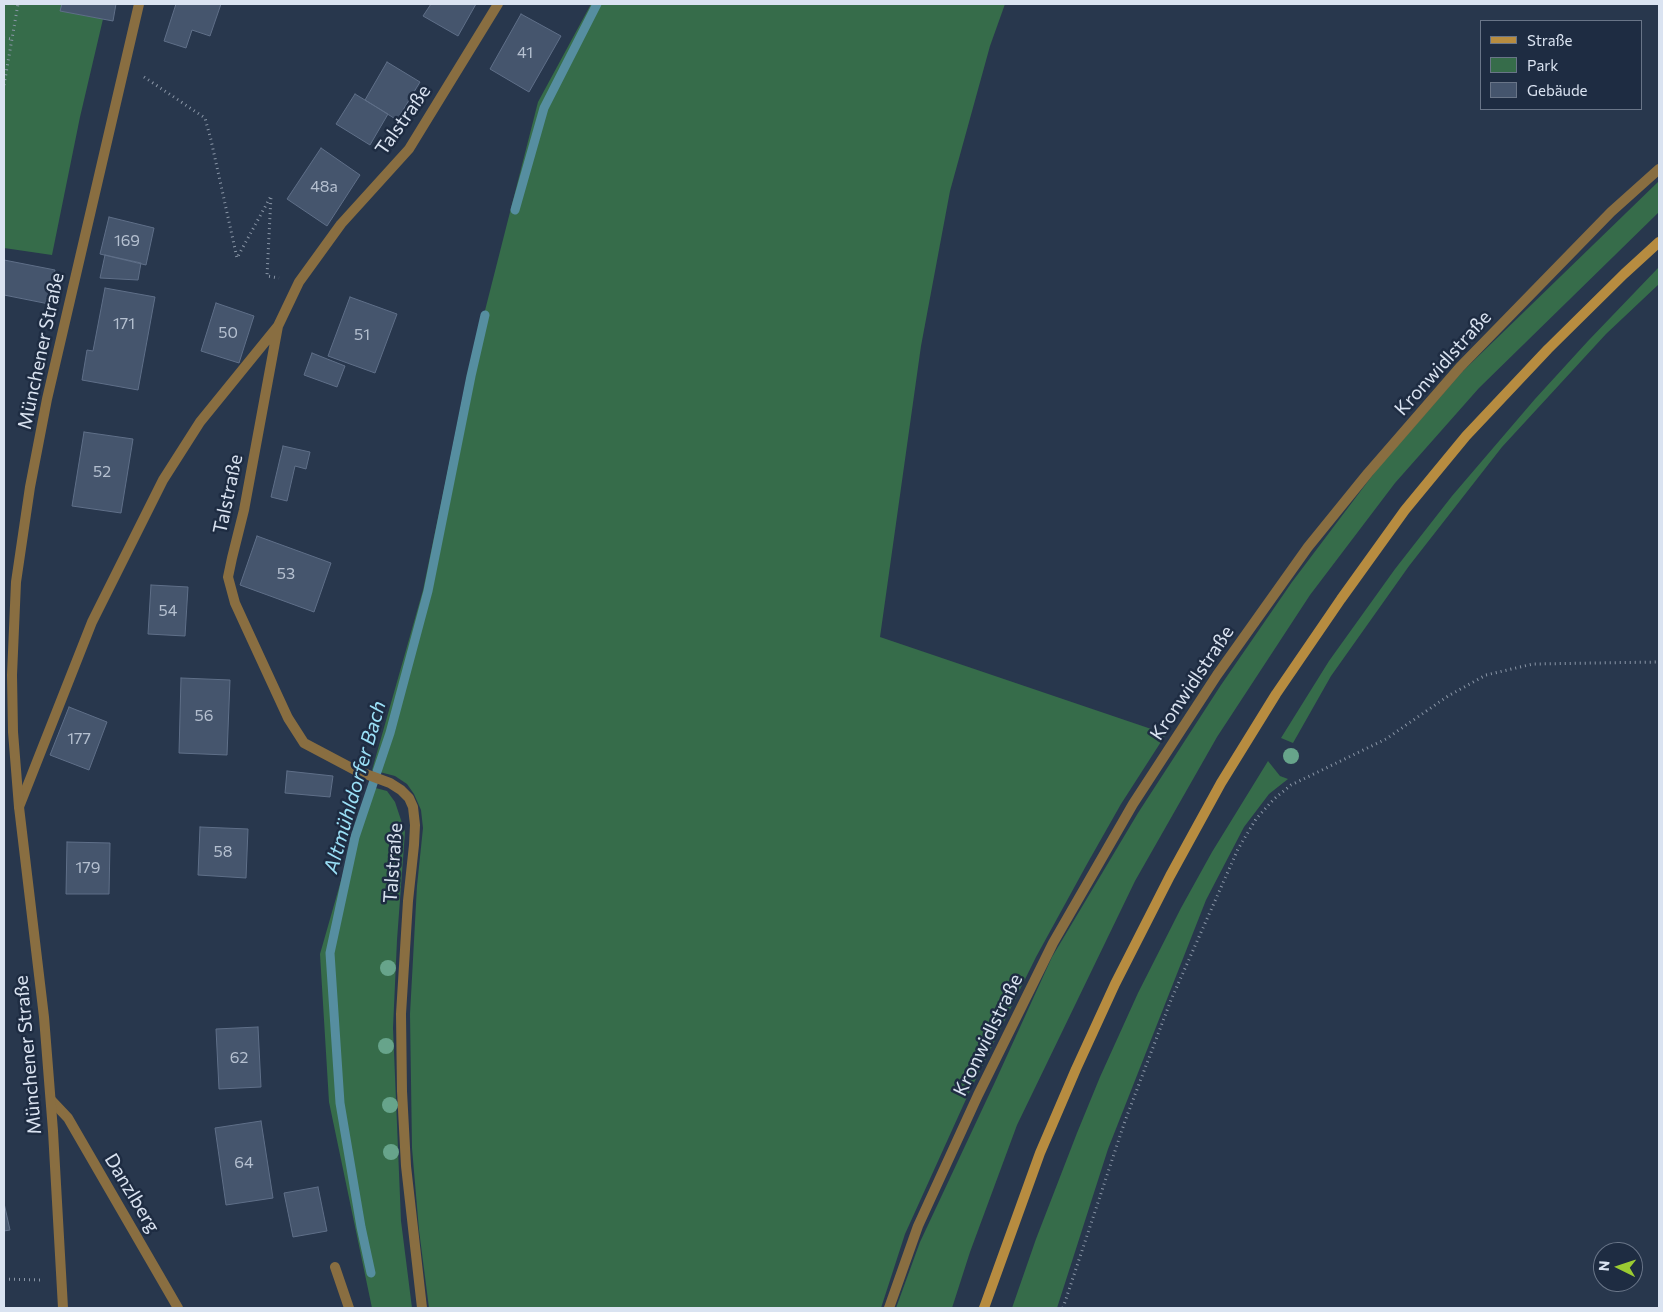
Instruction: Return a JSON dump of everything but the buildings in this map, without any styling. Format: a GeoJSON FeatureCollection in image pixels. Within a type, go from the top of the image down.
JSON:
{"type":"FeatureCollection","features":[{"type":"Feature","properties":{"kind":"main road"},"geometry":{"type":"LineString","coordinates":[[984,1308],[1040,1153],[1115,984],[1170,876],[1217,792],[1276,694],[1341,599],[1406,510],[1466,436],[1548,349],[1659,242]]}},
{"type":"Feature","properties":{"kind":"street","name":"Münchener Straße"},"geometry":{"type":"LineString","coordinates":[[63,1308],[44,1017],[9,732],[16,582],[30,487],[49,390],[139,4]]}},
{"type":"Feature","properties":{"kind":"street","name":"Talstraße"},"geometry":{"type":"LineString","coordinates":[[19,807],[92,622],[163,480],[200,422],[278,326],[299,282],[341,224],[409,149],[498,4]]}},
{"type":"Feature","properties":{"kind":"street","name":"Kronwidlstraße"},"geometry":{"type":"LineString","coordinates":[[889,1308],[918,1226],[978,1095],[1053,943],[1133,804],[1217,675],[1308,547],[1368,473],[1460,367],[1611,212],[1659,169]]}},
{"type":"Feature","properties":{"kind":"street","name":"Talstraße"},"geometry":{"type":"LineString","coordinates":[[278,326],[244,510],[228,577],[235,603],[288,718],[304,743],[355,770],[390,782],[409,798],[413,808],[415,825],[401,1014],[402,1091],[406,1166],[422,1308]]}},
{"type":"Feature","properties":{"kind":"street","name":"Danzlberg"},"geometry":{"type":"LineString","coordinates":[[50,1100],[68,1118],[178,1308]]}},
{"type":"Feature","properties":{"kind":"street"},"geometry":{"type":"LineString","coordinates":[[335,1267],[349,1308]]}},
{"type":"Feature","properties":{"kind":"path"},"geometry":{"type":"LineString","coordinates":[[4,85],[18,4]]}},
{"type":"Feature","properties":{"kind":"path"},"geometry":{"type":"LineString","coordinates":[[4,38],[12,39]]}},
{"type":"Feature","properties":{"kind":"path"},"geometry":{"type":"LineString","coordinates":[[124,64],[205,118],[237,258],[271,196],[267,276],[299,282]]}},
{"type":"Feature","properties":{"kind":"path"},"geometry":{"type":"LineString","coordinates":[[1063,1308],[1125,1121],[1171,1000],[1238,850],[1256,819],[1274,799],[1290,785],[1386,739],[1448,696],[1486,675],[1533,664],[1659,662]]}},
{"type":"Feature","properties":{"kind":"path"},"geometry":{"type":"LineString","coordinates":[[4,1279],[61,1280]]}},
{"type":"Feature","properties":{"kind":"green space"},"geometry":{"type":"Polygon","coordinates":[[[4,4],[62,4],[61,11],[103,19],[80,117],[52,255],[4,248],[4,4]]]}},
{"type":"Feature","properties":{"kind":"green space"},"geometry":{"type":"Polygon","coordinates":[[[591,4],[1005,4],[990,46],[950,191],[921,346],[880,637],[1166,734],[1121,804],[1036,957],[967,1097],[905,1234],[881,1308],[429,1308],[419,1230],[412,1148],[410,1014],[417,886],[423,828],[421,810],[407,784],[395,776],[372,770],[423,590],[463,397],[538,102],[591,4]]]}},
{"type":"Feature","properties":{"kind":"green space"},"geometry":{"type":"Polygon","coordinates":[[[1659,181],[1659,212],[1479,388],[1395,483],[1310,595],[1217,737],[1135,881],[1017,1125],[970,1252],[952,1308],[896,1308],[920,1242],[1052,957],[1138,813],[1221,685],[1292,582],[1378,468],[1462,372],[1659,181]]]}},
{"type":"Feature","properties":{"kind":"green space"},"geometry":{"type":"Polygon","coordinates":[[[1659,267],[1659,284],[1606,334],[1502,447],[1409,566],[1331,676],[1293,743],[1281,738],[1329,661],[1395,569],[1452,496],[1535,399],[1659,267]]]}},
{"type":"Feature","properties":{"kind":"green space"},"geometry":{"type":"Polygon","coordinates":[[[1268,761],[1280,776],[1288,779],[1269,794],[1244,827],[1206,900],[1108,1149],[1057,1308],[1012,1308],[1036,1239],[1077,1133],[1138,993],[1212,852],[1268,761]]]}},
{"type":"Feature","properties":{"kind":"green space"},"geometry":{"type":"Polygon","coordinates":[[[368,786],[387,791],[395,802],[405,832],[393,1028],[401,1221],[412,1308],[372,1308],[329,1102],[320,954],[368,786]]]}},
{"type":"Feature","properties":{"kind":"waterway","name":"Altmühldorfer Bach"},"geometry":{"type":"LineString","coordinates":[[515,210],[544,108],[597,4]]}},
{"type":"Feature","properties":{"kind":"waterway","name":"Altmühldorfer Bach"},"geometry":{"type":"LineString","coordinates":[[371,1273],[361,1227],[340,1103],[330,953],[355,837],[390,733],[428,591],[485,315]]}}]}
